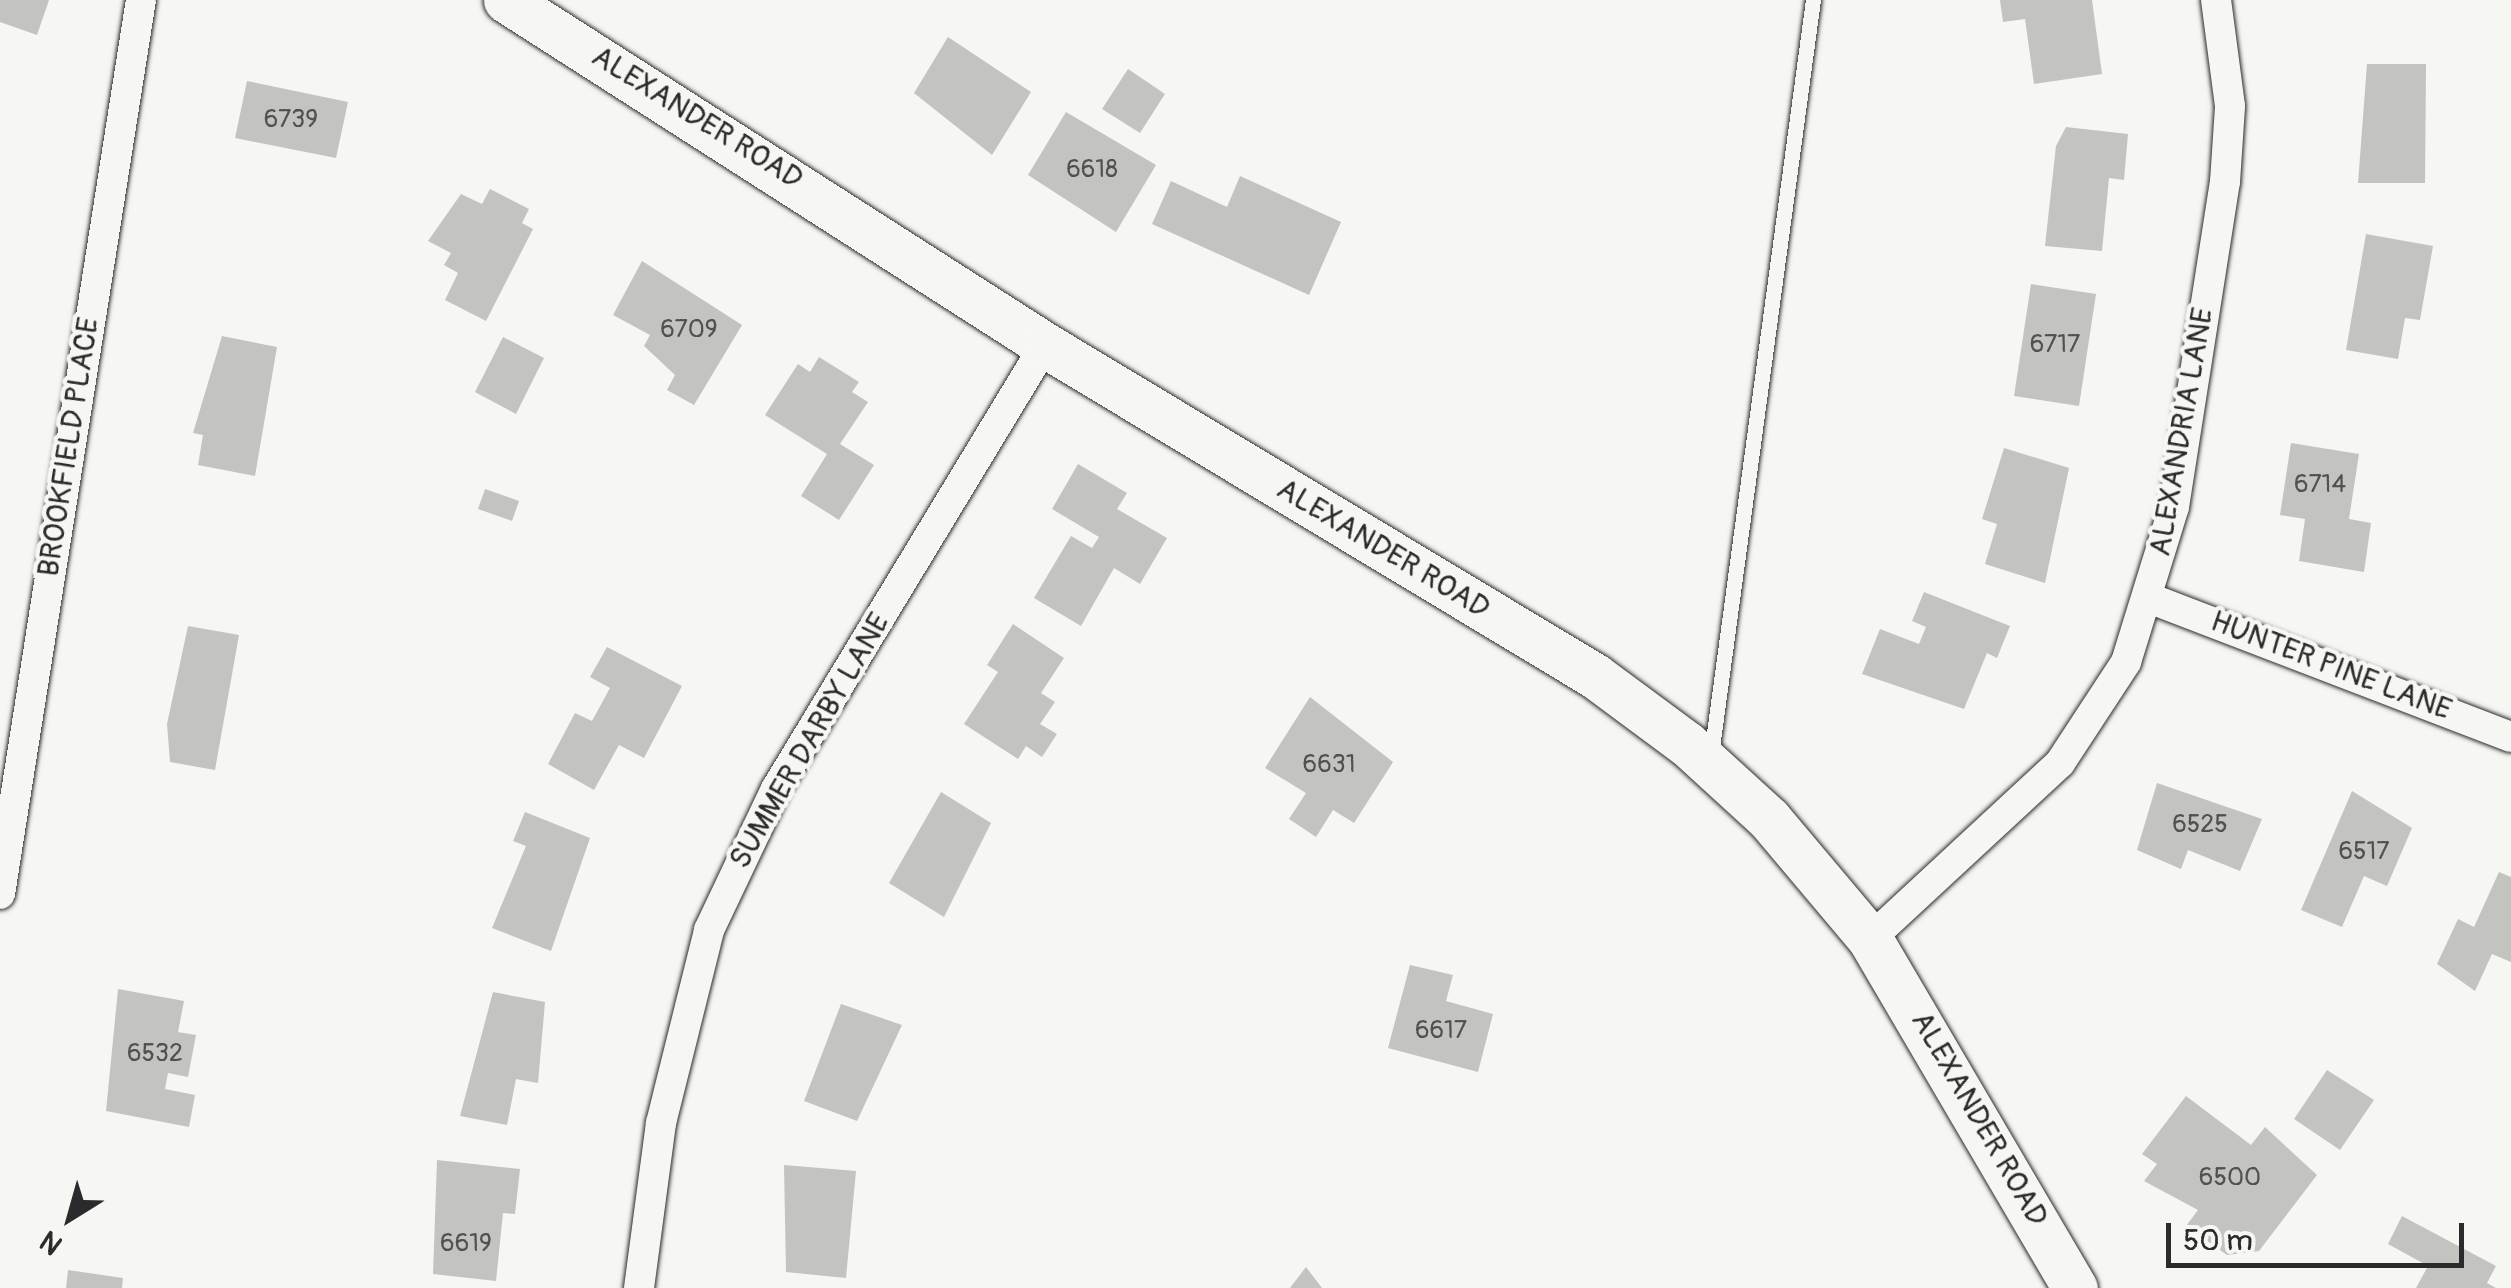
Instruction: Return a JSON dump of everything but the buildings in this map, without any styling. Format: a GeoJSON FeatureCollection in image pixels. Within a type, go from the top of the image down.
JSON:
{"type":"FeatureCollection","features":[{"type":"Feature","properties":{"kind":"street","name":"BROOKFIELD PLACE"},"geometry":{"type":"LineString","coordinates":[[0,894],[141,0]]}},
{"type":"Feature","properties":{"kind":"street","name":"ALEXANDER ROAD"},"geometry":{"type":"LineString","coordinates":[[506,0],[1045,344],[1595,676],[1710,764],[1870,939],[2074,1288]]}},
{"type":"Feature","properties":{"kind":"street","name":"ALEXANDRIA LANE"},"geometry":{"type":"LineString","coordinates":[[1870,939],[2060,763],[2126,662],[2174,508],[2226,182],[2230,106],[2216,0]]}},
{"type":"Feature","properties":{"kind":"street","name":"SUMMER DARBY LANE"},"geometry":{"type":"LineString","coordinates":[[639,1288],[661,1123],[709,930],[776,789],[1045,344]]}},
{"type":"Feature","properties":{"kind":"street","name":"HUNTER PINE LANE"},"geometry":{"type":"LineString","coordinates":[[2149,598],[2511,738]]}},
{"type":"Feature","properties":{"kind":"lane"},"geometry":{"type":"LineString","coordinates":[[1710,764],[1813,0]]}}]}
